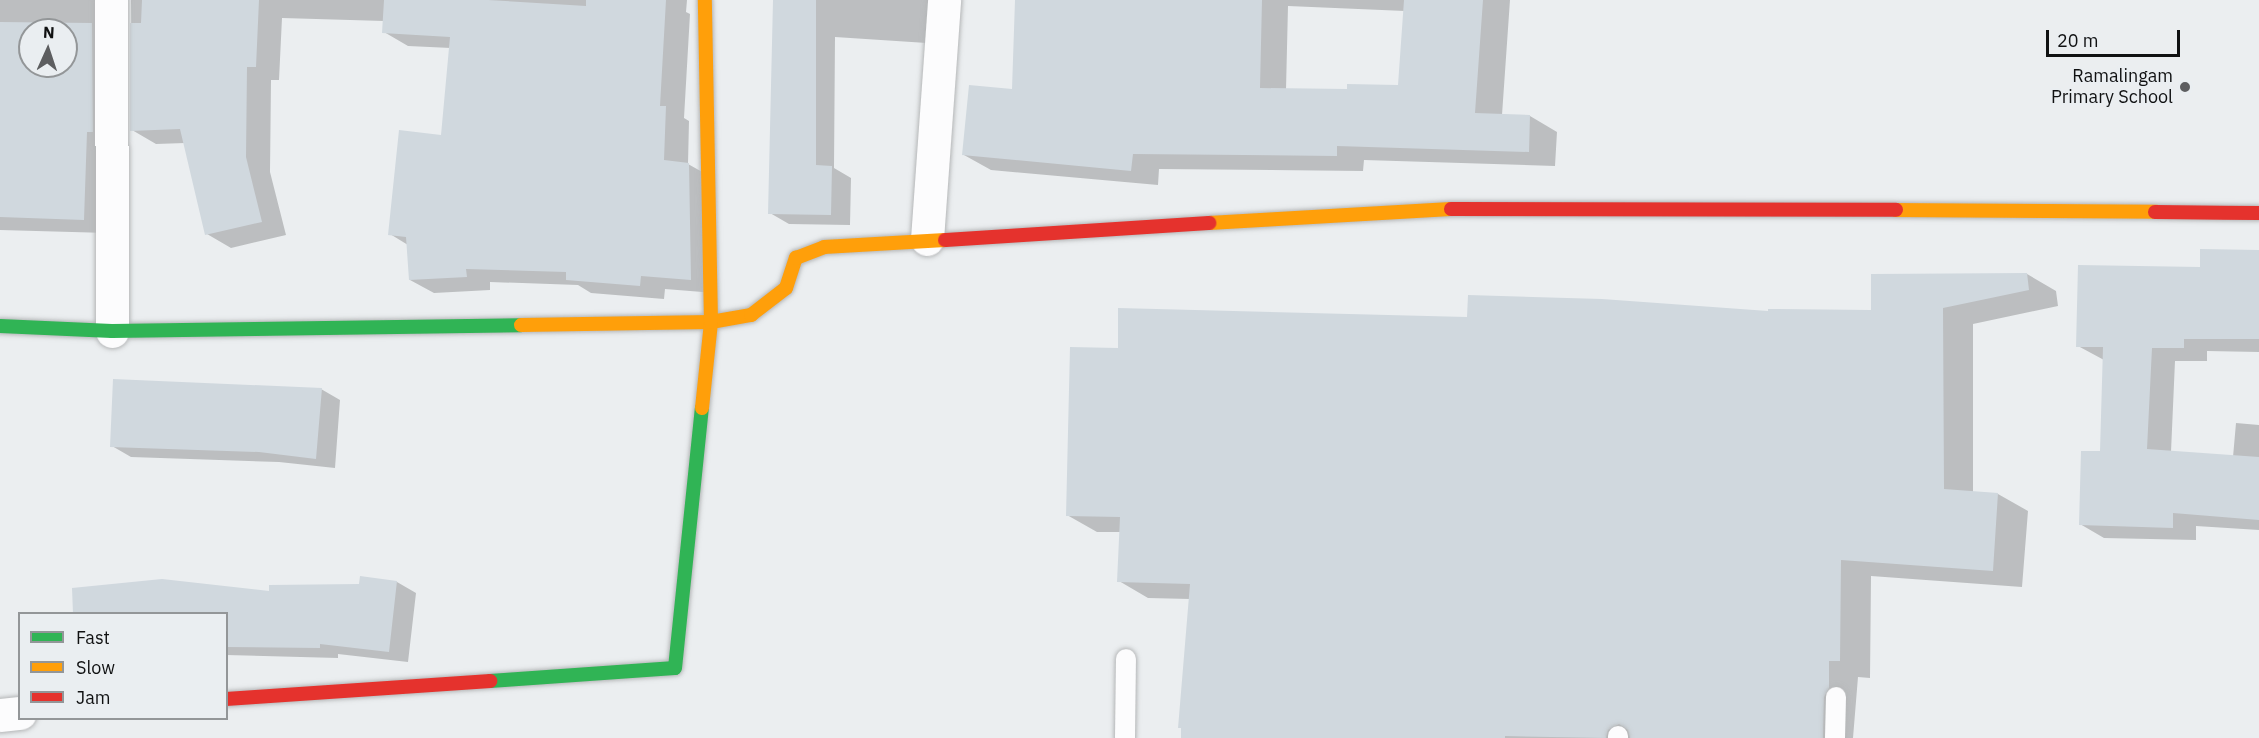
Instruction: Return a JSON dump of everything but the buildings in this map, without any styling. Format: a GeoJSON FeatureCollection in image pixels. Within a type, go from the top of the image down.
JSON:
{"type":"FeatureCollection","features":[{"type":"Feature","properties":{"kind":"street"},"geometry":{"type":"LineString","coordinates":[[111,0],[112,332]]}},
{"type":"Feature","properties":{"kind":"street"},"geometry":{"type":"LineString","coordinates":[[228,699],[675,668],[711,322],[705,0]]}},
{"type":"Feature","properties":{"kind":"street"},"geometry":{"type":"LineString","coordinates":[[927,239],[944,0]]}},
{"type":"Feature","properties":{"kind":"street"},"geometry":{"type":"LineString","coordinates":[[0,326],[112,332],[711,322],[751,315],[786,288],[796,258],[824,247],[1476,207],[2259,213]]}},
{"type":"Feature","properties":{"kind":"street"},"geometry":{"type":"LineString","coordinates":[[0,715],[18,713]]}},
{"type":"Feature","properties":{"kind":"lane"},"geometry":{"type":"LineString","coordinates":[[1125,738],[1126,659]]}},
{"type":"Feature","properties":{"kind":"lane"},"geometry":{"type":"LineString","coordinates":[[1834,738],[1836,697]]}},
{"type":"Feature","properties":{"kind":"traffic: fast"},"geometry":{"type":"LineString","coordinates":[[0,326],[112,331],[521,325]]}},
{"type":"Feature","properties":{"kind":"traffic: fast"},"geometry":{"type":"LineString","coordinates":[[490,681],[675,668],[702,408]]}},
{"type":"Feature","properties":{"kind":"traffic: slow"},"geometry":{"type":"LineString","coordinates":[[702,408],[711,322],[705,0]]}},
{"type":"Feature","properties":{"kind":"traffic: slow"},"geometry":{"type":"LineString","coordinates":[[1209,223],[1451,209]]}},
{"type":"Feature","properties":{"kind":"traffic: slow"},"geometry":{"type":"LineString","coordinates":[[1896,210],[2155,212]]}},
{"type":"Feature","properties":{"kind":"traffic: slow"},"geometry":{"type":"LineString","coordinates":[[521,325],[711,322],[751,315],[786,288],[796,258],[824,247],[945,240]]}},
{"type":"Feature","properties":{"kind":"traffic: jam"},"geometry":{"type":"LineString","coordinates":[[1451,209],[1896,210]]}},
{"type":"Feature","properties":{"kind":"traffic: jam"},"geometry":{"type":"LineString","coordinates":[[2155,212],[2259,213]]}},
{"type":"Feature","properties":{"kind":"traffic: jam"},"geometry":{"type":"LineString","coordinates":[[945,240],[1209,223]]}},
{"type":"Feature","properties":{"kind":"traffic: jam"},"geometry":{"type":"LineString","coordinates":[[228,699],[490,681]]}},
{"type":"Feature","properties":{"kind":"place","name":"Ramalingam Primary School"},"geometry":{"type":"Point","coordinates":[2185,87]}}]}
